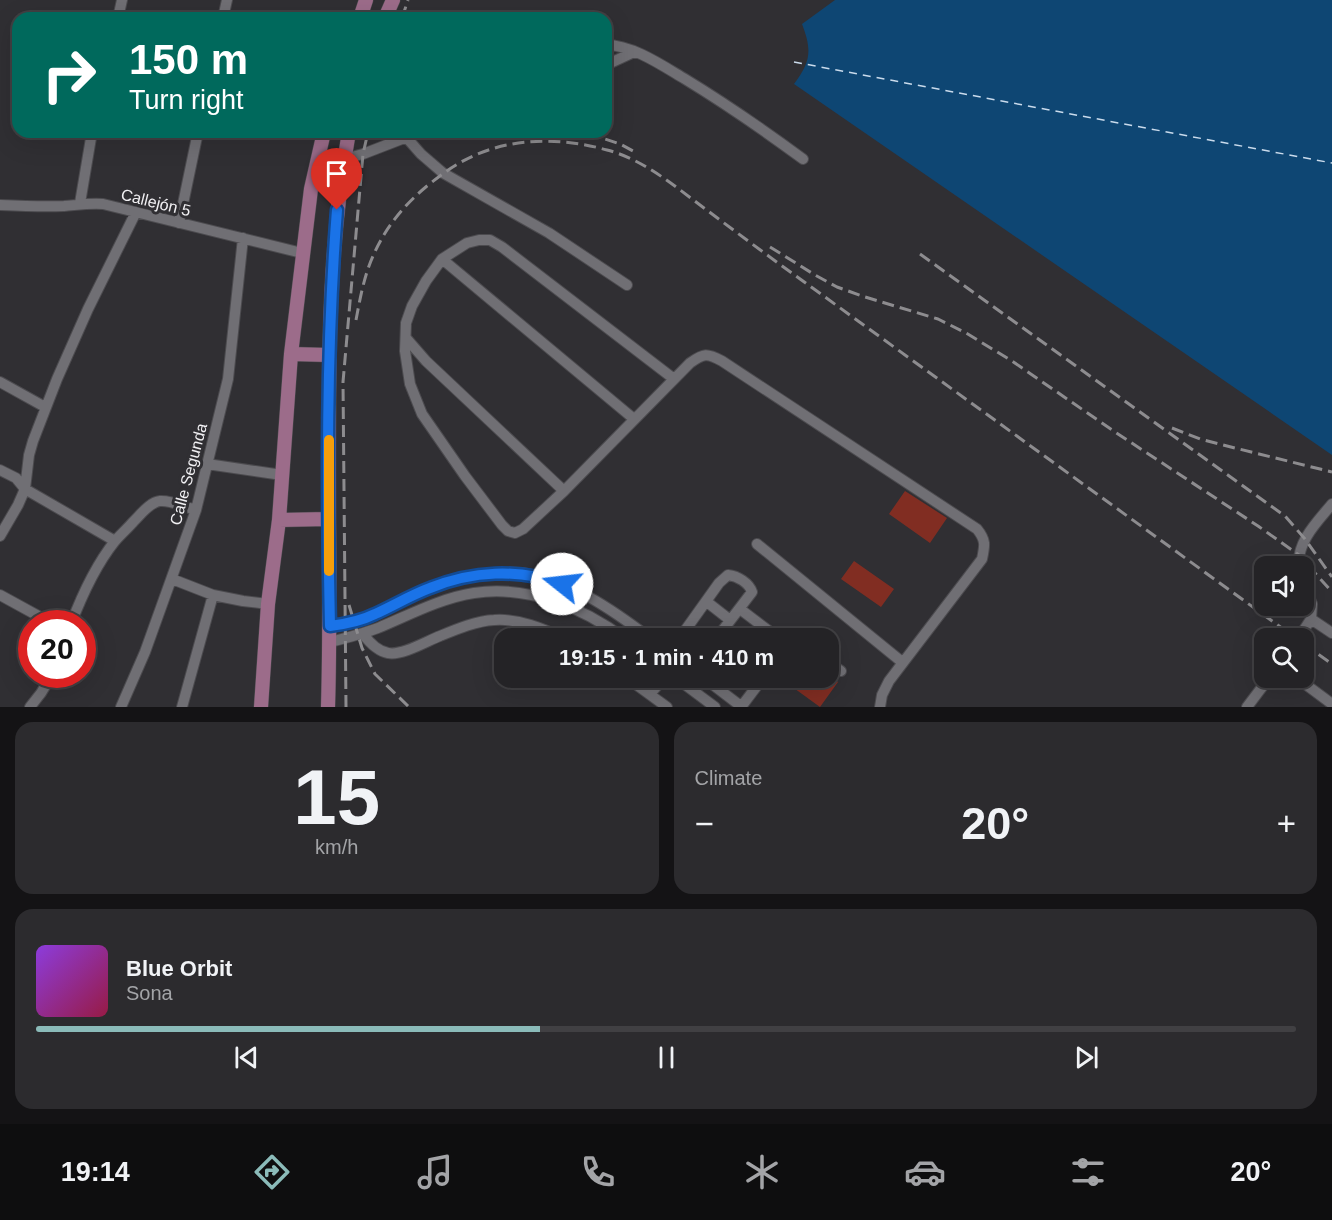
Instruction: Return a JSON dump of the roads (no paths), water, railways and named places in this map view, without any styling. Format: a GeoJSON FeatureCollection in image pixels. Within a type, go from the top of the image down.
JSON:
{"type":"FeatureCollection","features":[{"type":"Feature","properties":{"kind":"main road"},"geometry":{"type":"LineString","coordinates":[[261,707],[268,604],[279,520],[291,354],[311,189],[323,138]]}},
{"type":"Feature","properties":{"kind":"main road"},"geometry":{"type":"LineString","coordinates":[[328,707],[330,642],[329,356],[337,210],[349,138]]}},
{"type":"Feature","properties":{"kind":"main road"},"geometry":{"type":"LineString","coordinates":[[291,354],[329,356]]}},
{"type":"Feature","properties":{"kind":"main road"},"geometry":{"type":"LineString","coordinates":[[279,520],[328,519]]}},
{"type":"Feature","properties":{"kind":"street"},"geometry":{"type":"LineString","coordinates":[[612,46],[634,52],[666,67],[723,102],[804,159]]}},
{"type":"Feature","properties":{"kind":"street"},"geometry":{"type":"LineString","coordinates":[[612,62],[634,52]]}},
{"type":"Feature","properties":{"kind":"street"},"geometry":{"type":"LineString","coordinates":[[80,203],[92,138]]}},
{"type":"Feature","properties":{"kind":"street"},"geometry":{"type":"LineString","coordinates":[[178,223],[197,138]]}},
{"type":"Feature","properties":{"kind":"street"},"geometry":{"type":"LineString","coordinates":[[344,159],[403,138]]}},
{"type":"Feature","properties":{"kind":"street"},"geometry":{"type":"LineString","coordinates":[[407,138],[443,173],[549,233],[627,285]]}},
{"type":"Feature","properties":{"kind":"street","name":"Callejón 5"},"geometry":{"type":"LineString","coordinates":[[0,205],[103,204],[302,253]]}},
{"type":"Feature","properties":{"kind":"street"},"geometry":{"type":"LineString","coordinates":[[0,536],[25,489],[29,455],[45,407],[88,309],[136,212]]}},
{"type":"Feature","properties":{"kind":"street","name":"Calle Segunda"},"geometry":{"type":"LineString","coordinates":[[121,707],[145,652],[196,510],[228,379],[243,238]]}},
{"type":"Feature","properties":{"kind":"street"},"geometry":{"type":"LineString","coordinates":[[674,379],[490,240],[467,243],[442,260],[426,281],[412,306],[406,323],[406,359],[410,384],[422,414],[465,476],[508,531],[515,533],[523,529],[564,491],[690,363],[700,356],[710,355],[977,529],[983,537],[985,547],[982,559],[902,662],[882,695],[880,707]]}},
{"type":"Feature","properties":{"kind":"street"},"geometry":{"type":"LineString","coordinates":[[442,260],[634,419]]}},
{"type":"Feature","properties":{"kind":"street"},"geometry":{"type":"LineString","coordinates":[[405,338],[426,361],[564,491]]}},
{"type":"Feature","properties":{"kind":"street"},"geometry":{"type":"LineString","coordinates":[[0,382],[45,407]]}},
{"type":"Feature","properties":{"kind":"street"},"geometry":{"type":"LineString","coordinates":[[207,464],[282,475]]}},
{"type":"Feature","properties":{"kind":"street"},"geometry":{"type":"LineString","coordinates":[[0,470],[16,478],[25,489],[115,541]]}},
{"type":"Feature","properties":{"kind":"street"},"geometry":{"type":"LineString","coordinates":[[77,610],[99,564],[115,541],[151,505],[158,501],[169,502],[196,510]]}},
{"type":"Feature","properties":{"kind":"street"},"geometry":{"type":"LineString","coordinates":[[1299,556],[1305,539],[1332,504]]}},
{"type":"Feature","properties":{"kind":"street"},"geometry":{"type":"LineString","coordinates":[[757,544],[902,662]]}},
{"type":"Feature","properties":{"kind":"street"},"geometry":{"type":"LineString","coordinates":[[330,626],[355,622],[429,588],[455,579],[490,573],[520,573],[546,578],[579,592],[636,628]]}},
{"type":"Feature","properties":{"kind":"street"},"geometry":{"type":"LineString","coordinates":[[687,628],[728,575],[748,584],[752,592],[724,628]]}},
{"type":"Feature","properties":{"kind":"street"},"geometry":{"type":"LineString","coordinates":[[172,579],[213,595],[268,604]]}},
{"type":"Feature","properties":{"kind":"street"},"geometry":{"type":"LineString","coordinates":[[330,642],[363,634],[438,603],[474,593],[533,594],[563,604],[608,628]]}},
{"type":"Feature","properties":{"kind":"street"},"geometry":{"type":"LineString","coordinates":[[0,595],[27,610]]}},
{"type":"Feature","properties":{"kind":"street"},"geometry":{"type":"LineString","coordinates":[[182,707],[213,595]]}},
{"type":"Feature","properties":{"kind":"street"},"geometry":{"type":"LineString","coordinates":[[707,602],[730,620]]}},
{"type":"Feature","properties":{"kind":"street"},"geometry":{"type":"LineString","coordinates":[[740,609],[765,628]]}},
{"type":"Feature","properties":{"kind":"street"},"geometry":{"type":"LineString","coordinates":[[1305,628],[1311,616]]}},
{"type":"Feature","properties":{"kind":"street"},"geometry":{"type":"LineString","coordinates":[[1311,619],[1332,633]]}},
{"type":"Feature","properties":{"kind":"street"},"geometry":{"type":"LineString","coordinates":[[363,634],[370,644],[388,654],[401,652],[469,625],[494,620],[519,622],[539,628]]}},
{"type":"Feature","properties":{"kind":"street"},"geometry":{"type":"LineString","coordinates":[[30,707],[44,688]]}},
{"type":"Feature","properties":{"kind":"street"},"geometry":{"type":"LineString","coordinates":[[641,688],[668,707]]}},
{"type":"Feature","properties":{"kind":"street"},"geometry":{"type":"LineString","coordinates":[[650,694],[655,688]]}},
{"type":"Feature","properties":{"kind":"street"},"geometry":{"type":"LineString","coordinates":[[689,688],[715,707]]}},
{"type":"Feature","properties":{"kind":"street"},"geometry":{"type":"LineString","coordinates":[[717,688],[742,707],[756,688]]}},
{"type":"Feature","properties":{"kind":"street"},"geometry":{"type":"LineString","coordinates":[[1247,707],[1261,688]]}},
{"type":"Feature","properties":{"kind":"street"},"geometry":{"type":"LineString","coordinates":[[1310,688],[1332,704]]}},
{"type":"Feature","properties":{"kind":"water"},"geometry":{"type":"Polygon","coordinates":[[[835,0],[1332,0],[1332,455],[794,84],[804,69],[808,56],[802,24],[835,0]]]}},
{"type":"Feature","properties":{"kind":"railway"},"geometry":{"type":"LineString","coordinates":[[404,12],[408,0]]}},
{"type":"Feature","properties":{"kind":"railway"},"geometry":{"type":"LineString","coordinates":[[346,707],[343,382],[363,154],[367,138]]}},
{"type":"Feature","properties":{"kind":"railway"},"geometry":{"type":"LineString","coordinates":[[602,138],[635,152]]}},
{"type":"Feature","properties":{"kind":"railway"},"geometry":{"type":"LineString","coordinates":[[356,320],[367,271],[383,236],[411,201],[452,167],[492,149],[530,142],[569,142],[620,154],[667,181],[1282,628]]}},
{"type":"Feature","properties":{"kind":"railway"},"geometry":{"type":"LineString","coordinates":[[770,247],[837,287],[938,319],[1012,361],[1299,555],[1332,592]]}},
{"type":"Feature","properties":{"kind":"railway"},"geometry":{"type":"LineString","coordinates":[[920,254],[1285,516],[1305,539],[1332,577]]}},
{"type":"Feature","properties":{"kind":"railway"},"geometry":{"type":"LineString","coordinates":[[1172,428],[1200,439],[1332,472]]}},
{"type":"Feature","properties":{"kind":"railway"},"geometry":{"type":"LineString","coordinates":[[349,605],[362,648],[375,674],[409,707]]}},
{"type":"Feature","properties":{"kind":"railway"},"geometry":{"type":"LineString","coordinates":[[1314,651],[1332,664]]}}]}
